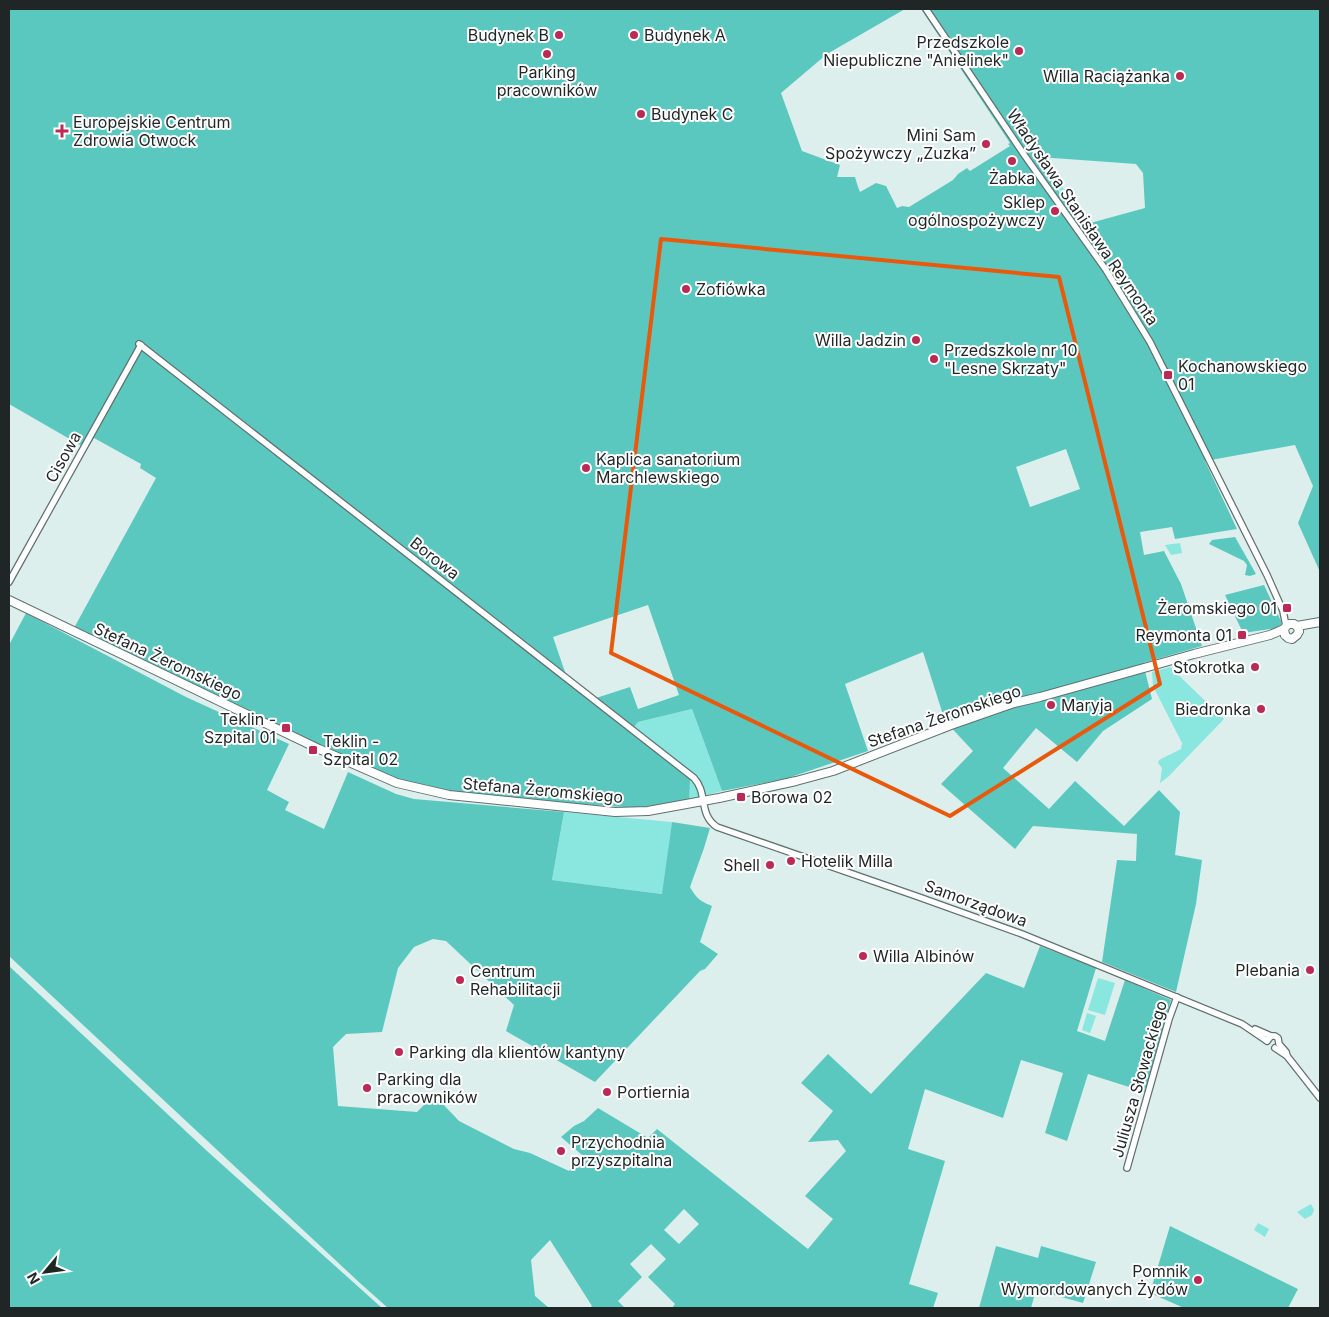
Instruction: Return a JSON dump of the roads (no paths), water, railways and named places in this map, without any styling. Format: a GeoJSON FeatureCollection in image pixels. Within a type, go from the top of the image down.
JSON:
{"type":"FeatureCollection","features":[{"type":"Feature","properties":{"kind":"main road","name":"Stefana Żeromskiego"},"geometry":{"type":"LineString","coordinates":[[9,600],[299,739],[397,783],[449,795],[615,812],[648,811],[786,784],[833,771],[951,725],[1014,703],[1320,622]]}},
{"type":"Feature","properties":{"kind":"street","name":"Władysława Stanisława Reymonta"},"geometry":{"type":"LineString","coordinates":[[926,9],[1025,156],[1106,270],[1150,342],[1267,575],[1290,629]]}},
{"type":"Feature","properties":{"kind":"street","name":"Cisowa"},"geometry":{"type":"LineString","coordinates":[[9,582],[140,344]]}},
{"type":"Feature","properties":{"kind":"street","name":"Borowa"},"geometry":{"type":"LineString","coordinates":[[140,344],[694,778],[700,786],[703,801]]}},
{"type":"Feature","properties":{"kind":"street","name":"Samorządowa"},"geometry":{"type":"LineString","coordinates":[[703,801],[706,815],[710,822],[718,827],[1022,934],[1253,1028],[1269,1038]]}},
{"type":"Feature","properties":{"kind":"street","name":"Juliusza Słowackiego"},"geometry":{"type":"LineString","coordinates":[[1127,1168],[1169,1019],[1177,997]]}},
{"type":"Feature","properties":{"kind":"street"},"geometry":{"type":"LineString","coordinates":[[1276,1037],[1279,1040],[1277,1046],[1269,1048],[1267,1044],[1269,1038],[1276,1037]]}},
{"type":"Feature","properties":{"kind":"street"},"geometry":{"type":"LineString","coordinates":[[1277,1046],[1288,1056],[1320,1098]]}},
{"type":"Feature","properties":{"kind":"place","name":"Budynek B"},"geometry":{"type":"Point","coordinates":[559,35]}},
{"type":"Feature","properties":{"kind":"place","name":"Budynek A"},"geometry":{"type":"Point","coordinates":[634,35]}},
{"type":"Feature","properties":{"kind":"place","name":"Przedszkole Niepubliczne \"Anielinek\""},"geometry":{"type":"Point","coordinates":[1019,51]}},
{"type":"Feature","properties":{"kind":"place","name":"Parking pracowników"},"geometry":{"type":"Point","coordinates":[547,54]}},
{"type":"Feature","properties":{"kind":"place","name":"Willa Raciążanka"},"geometry":{"type":"Point","coordinates":[1180,76]}},
{"type":"Feature","properties":{"kind":"place","name":"Budynek C"},"geometry":{"type":"Point","coordinates":[641,114]}},
{"type":"Feature","properties":{"kind":"place","name":"Europejskie Centrum Zdrowia Otwock"},"geometry":{"type":"Point","coordinates":[62,131]}},
{"type":"Feature","properties":{"kind":"place","name":"Mini Sam Spożywczy „Zuzka”"},"geometry":{"type":"Point","coordinates":[986,144]}},
{"type":"Feature","properties":{"kind":"place","name":"Żabka"},"geometry":{"type":"Point","coordinates":[1012,161]}},
{"type":"Feature","properties":{"kind":"place","name":"Sklep ogólnospożywczy"},"geometry":{"type":"Point","coordinates":[1055,211]}},
{"type":"Feature","properties":{"kind":"place","name":"Zofiówka"},"geometry":{"type":"Point","coordinates":[686,289]}},
{"type":"Feature","properties":{"kind":"place","name":"Willa Jadzin"},"geometry":{"type":"Point","coordinates":[916,340]}},
{"type":"Feature","properties":{"kind":"place","name":"Przedszkole nr 10 \"Lesne Skrzaty\""},"geometry":{"type":"Point","coordinates":[934,359]}},
{"type":"Feature","properties":{"kind":"place","name":"Kochanowskiego 01"},"geometry":{"type":"Point","coordinates":[1168,375]}},
{"type":"Feature","properties":{"kind":"place","name":"Kaplica sanatorium Marchlewskiego"},"geometry":{"type":"Point","coordinates":[586,468]}},
{"type":"Feature","properties":{"kind":"place","name":"Żeromskiego 01"},"geometry":{"type":"Point","coordinates":[1287,608]}},
{"type":"Feature","properties":{"kind":"place","name":"Reymonta 01"},"geometry":{"type":"Point","coordinates":[1242,635]}},
{"type":"Feature","properties":{"kind":"place","name":"Stokrotka"},"geometry":{"type":"Point","coordinates":[1255,667]}},
{"type":"Feature","properties":{"kind":"place","name":"Maryja"},"geometry":{"type":"Point","coordinates":[1051,705]}},
{"type":"Feature","properties":{"kind":"place","name":"Biedronka"},"geometry":{"type":"Point","coordinates":[1261,709]}},
{"type":"Feature","properties":{"kind":"place","name":"Teklin - Szpital 01"},"geometry":{"type":"Point","coordinates":[286,728]}},
{"type":"Feature","properties":{"kind":"place","name":"Teklin - Szpital 02"},"geometry":{"type":"Point","coordinates":[313,750]}},
{"type":"Feature","properties":{"kind":"place","name":"Borowa 02"},"geometry":{"type":"Point","coordinates":[741,797]}},
{"type":"Feature","properties":{"kind":"place","name":"Hotelik Milla"},"geometry":{"type":"Point","coordinates":[791,861]}},
{"type":"Feature","properties":{"kind":"place","name":"Shell"},"geometry":{"type":"Point","coordinates":[770,865]}},
{"type":"Feature","properties":{"kind":"place","name":"Willa Albinów"},"geometry":{"type":"Point","coordinates":[863,956]}},
{"type":"Feature","properties":{"kind":"place","name":"Plebania"},"geometry":{"type":"Point","coordinates":[1310,970]}},
{"type":"Feature","properties":{"kind":"place","name":"Centrum Rehabilitacji"},"geometry":{"type":"Point","coordinates":[460,980]}},
{"type":"Feature","properties":{"kind":"place","name":"Parking dla klientów kantyny"},"geometry":{"type":"Point","coordinates":[399,1052]}},
{"type":"Feature","properties":{"kind":"place","name":"Parking dla pracowników"},"geometry":{"type":"Point","coordinates":[367,1088]}},
{"type":"Feature","properties":{"kind":"place","name":"Portiernia"},"geometry":{"type":"Point","coordinates":[607,1092]}},
{"type":"Feature","properties":{"kind":"place","name":"Przychodnia przyszpitalna"},"geometry":{"type":"Point","coordinates":[561,1151]}},
{"type":"Feature","properties":{"kind":"place","name":"Pomnik Wymordowanych Żydów"},"geometry":{"type":"Point","coordinates":[1198,1280]}}]}
